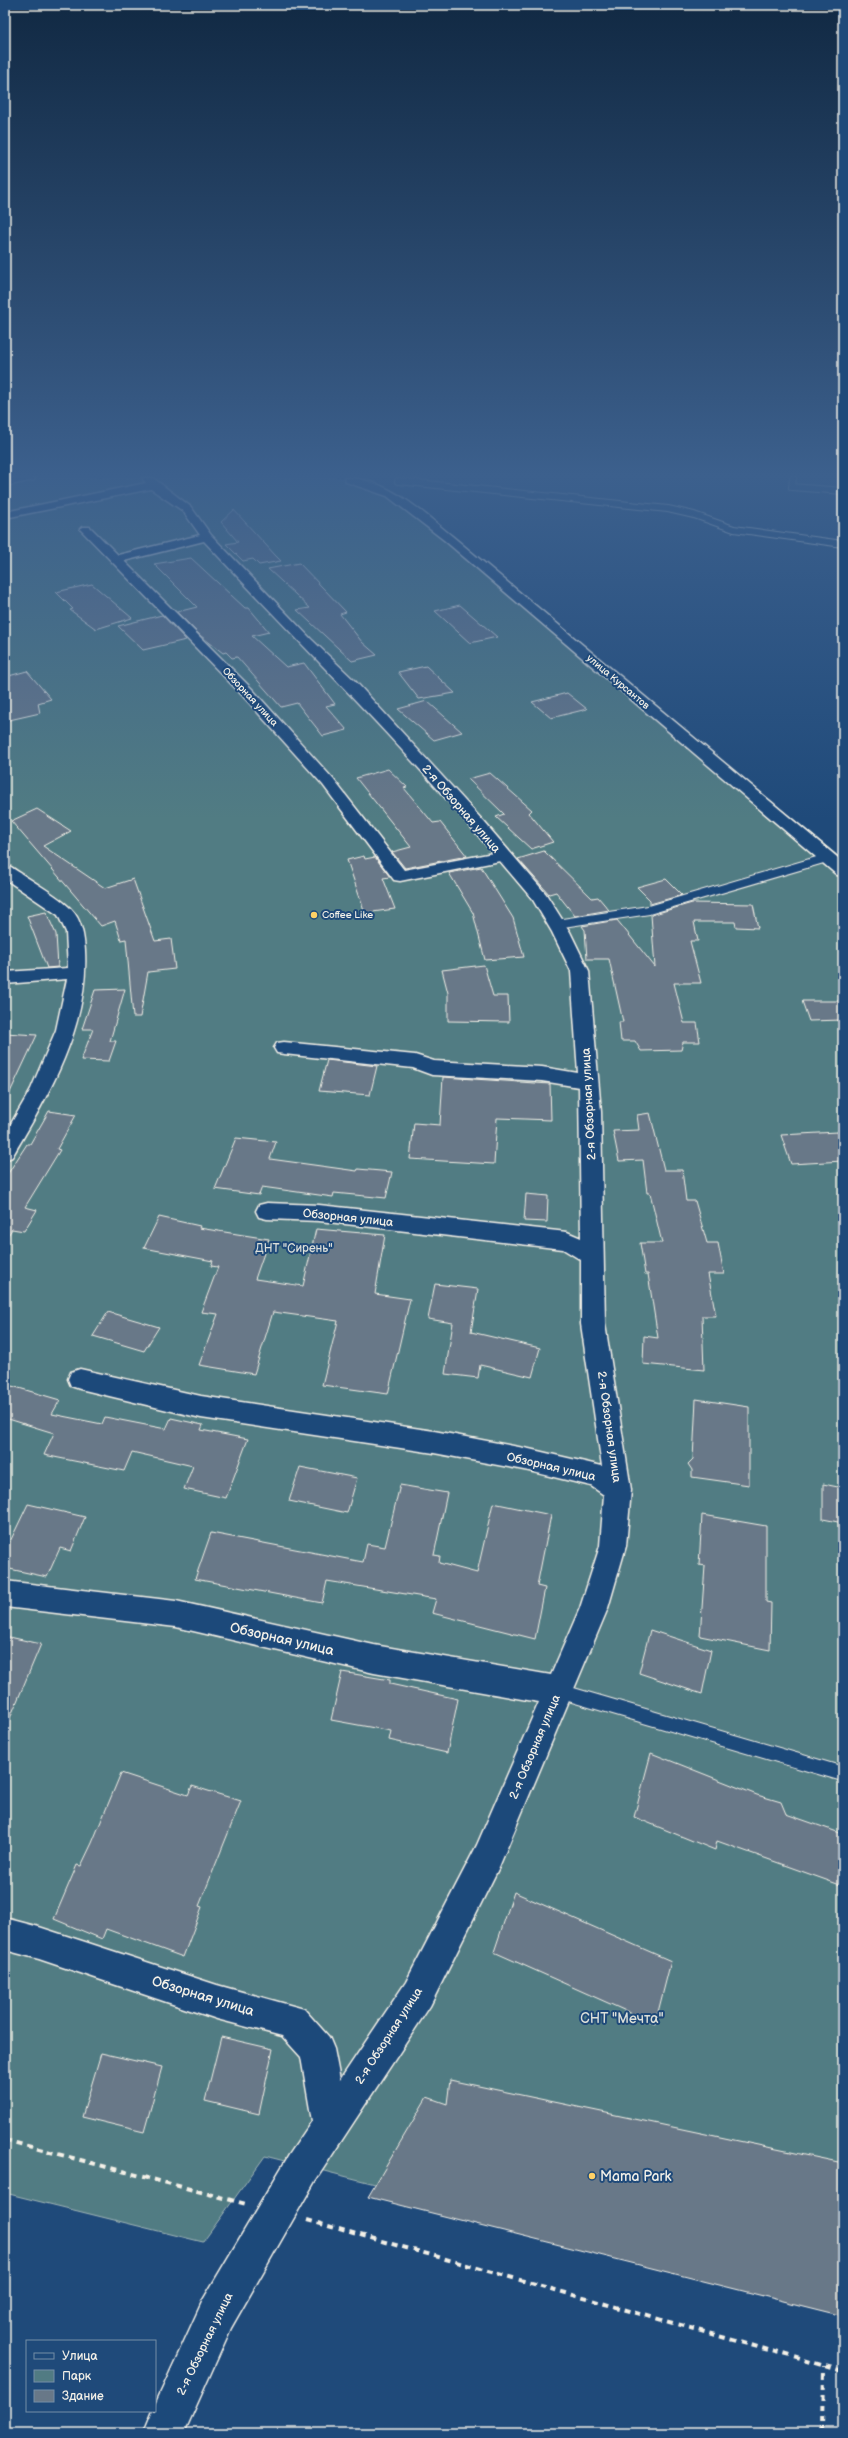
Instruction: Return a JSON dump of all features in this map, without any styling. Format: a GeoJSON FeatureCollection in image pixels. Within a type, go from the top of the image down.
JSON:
{"type":"FeatureCollection","features":[{"type":"Feature","properties":{"kind":"street","name":"Обзорная улица"},"geometry":{"type":"LineString","coordinates":[[148,592],[247,692],[323,776],[400,876],[502,856]]}},
{"type":"Feature","properties":{"kind":"street","name":"2-я Обзорная улица"},"geometry":{"type":"LineString","coordinates":[[163,2433],[217,2314],[277,2212],[331,2125],[418,1994],[488,1856],[594,1608],[613,1546],[618,1490],[593,1324],[589,1082],[580,971],[556,924],[540,898],[502,856],[479,826],[350,684],[306,642],[259,592]]}},
{"type":"Feature","properties":{"kind":"street","name":"улица Курсантов"},"geometry":{"type":"LineString","coordinates":[[512,592],[843,871]]}},
{"type":"Feature","properties":{"kind":"street"},"geometry":{"type":"LineString","coordinates":[[5,870],[65,912],[75,932],[77,973],[66,1030],[41,1089],[5,1152]]}},
{"type":"Feature","properties":{"kind":"street"},"geometry":{"type":"LineString","coordinates":[[5,978],[77,973]]}},
{"type":"Feature","properties":{"kind":"street"},"geometry":{"type":"LineString","coordinates":[[284,1048],[415,1062],[432,1068],[542,1074],[589,1082]]}},
{"type":"Feature","properties":{"kind":"street","name":"Обзорная улица"},"geometry":{"type":"LineString","coordinates":[[267,1211],[319,1213],[567,1242],[593,1256]]}},
{"type":"Feature","properties":{"kind":"street","name":"Обзорная улица"},"geometry":{"type":"LineString","coordinates":[[80,1379],[201,1407],[434,1442],[529,1460],[598,1476],[618,1490]]}},
{"type":"Feature","properties":{"kind":"street","name":"Обзорная улица"},"geometry":{"type":"LineString","coordinates":[[5,1594],[176,1614],[374,1660],[559,1691]]}},
{"type":"Feature","properties":{"kind":"street","name":"Обзорная улица"},"geometry":{"type":"LineString","coordinates":[[5,1934],[39,1943],[217,2002],[292,2021],[317,2049],[331,2125]]}},
{"type":"Feature","properties":{"kind":"lane"},"geometry":{"type":"LineString","coordinates":[[556,924],[649,910],[827,858]]}},
{"type":"Feature","properties":{"kind":"lane"},"geometry":{"type":"LineString","coordinates":[[559,1691],[843,1774]]}},
{"type":"Feature","properties":{"kind":"path"},"geometry":{"type":"LineString","coordinates":[[5,2140],[277,2212],[843,2371]]}},
{"type":"Feature","properties":{"kind":"path"},"geometry":{"type":"LineString","coordinates":[[823,2433],[824,2366]]}},
{"type":"Feature","properties":{"kind":"green space"},"geometry":{"type":"Polygon","coordinates":[[[5,592],[515,592],[843,860],[843,2303],[265,2156],[203,2242],[5,2193],[5,592]]]}},
{"type":"Feature","properties":{"kind":"building"},"geometry":{"type":"Polygon","coordinates":[[[56,592],[101,592],[132,618],[96,629],[70,610],[73,609],[56,592]]]}},
{"type":"Feature","properties":{"kind":"building"},"geometry":{"type":"Polygon","coordinates":[[[182,592],[227,592],[245,608],[249,608],[269,632],[252,636],[286,667],[304,663],[335,704],[326,706],[347,730],[323,736],[297,703],[281,707],[237,657],[232,658],[226,652],[223,653],[201,636],[177,612],[197,607],[182,592]]]}},
{"type":"Feature","properties":{"kind":"building"},"geometry":{"type":"Polygon","coordinates":[[[293,592],[327,592],[346,612],[340,614],[362,642],[377,655],[352,661],[297,610],[310,608],[293,592]]]}},
{"type":"Feature","properties":{"kind":"building"},"geometry":{"type":"Polygon","coordinates":[[[460,605],[497,637],[470,643],[435,611],[460,605]]]}},
{"type":"Feature","properties":{"kind":"building"},"geometry":{"type":"Polygon","coordinates":[[[162,615],[186,640],[143,650],[118,626],[162,615]]]}},
{"type":"Feature","properties":{"kind":"building"},"geometry":{"type":"Polygon","coordinates":[[[426,666],[455,693],[419,699],[398,672],[426,666]]]}},
{"type":"Feature","properties":{"kind":"building"},"geometry":{"type":"Polygon","coordinates":[[[27,671],[51,699],[38,703],[40,713],[5,721],[5,677],[27,671]]]}},
{"type":"Feature","properties":{"kind":"building"},"geometry":{"type":"Polygon","coordinates":[[[567,693],[587,709],[551,718],[532,702],[567,693]]]}},
{"type":"Feature","properties":{"kind":"building"},"geometry":{"type":"Polygon","coordinates":[[[427,701],[462,732],[434,740],[398,709],[427,701]]]}},
{"type":"Feature","properties":{"kind":"building"},"geometry":{"type":"Polygon","coordinates":[[[388,769],[407,787],[404,788],[433,823],[440,822],[467,856],[405,868],[392,852],[411,847],[356,778],[388,769]]]}},
{"type":"Feature","properties":{"kind":"building"},"geometry":{"type":"Polygon","coordinates":[[[490,773],[532,810],[529,813],[553,842],[531,849],[496,817],[504,814],[468,779],[490,773]]]}},
{"type":"Feature","properties":{"kind":"building"},"geometry":{"type":"Polygon","coordinates":[[[37,809],[71,831],[43,846],[105,888],[133,879],[155,941],[171,939],[175,969],[148,972],[140,1017],[133,1017],[126,939],[121,940],[115,921],[101,926],[11,821],[37,809]]]}},
{"type":"Feature","properties":{"kind":"building"},"geometry":{"type":"Polygon","coordinates":[[[544,851],[592,898],[598,897],[609,910],[575,916],[556,892],[549,894],[518,859],[544,851]]]}},
{"type":"Feature","properties":{"kind":"building"},"geometry":{"type":"Polygon","coordinates":[[[364,856],[365,859],[375,857],[390,877],[383,878],[395,909],[365,913],[347,860],[364,856]]]}},
{"type":"Feature","properties":{"kind":"building"},"geometry":{"type":"Polygon","coordinates":[[[481,867],[513,918],[524,957],[485,960],[473,913],[449,873],[481,867]]]}},
{"type":"Feature","properties":{"kind":"building"},"geometry":{"type":"Polygon","coordinates":[[[666,879],[682,895],[650,904],[650,900],[637,887],[666,879]]]}},
{"type":"Feature","properties":{"kind":"building"},"geometry":{"type":"Polygon","coordinates":[[[692,903],[753,904],[758,928],[736,927],[735,922],[694,922],[698,941],[690,941],[701,983],[674,983],[684,1023],[697,1023],[700,1042],[683,1042],[681,1050],[641,1051],[635,1041],[621,1041],[619,1022],[623,1022],[609,959],[587,959],[585,930],[582,926],[617,920],[655,967],[651,915],[692,903]]]}},
{"type":"Feature","properties":{"kind":"building"},"geometry":{"type":"Polygon","coordinates":[[[46,912],[56,934],[58,967],[47,968],[27,916],[46,912]]]}},
{"type":"Feature","properties":{"kind":"building"},"geometry":{"type":"Polygon","coordinates":[[[484,965],[493,996],[508,996],[509,1022],[448,1021],[448,993],[442,970],[484,965]]]}},
{"type":"Feature","properties":{"kind":"building"},"geometry":{"type":"Polygon","coordinates":[[[125,989],[110,1041],[116,1041],[109,1061],[81,1060],[93,1029],[82,1029],[95,990],[125,989]]]}},
{"type":"Feature","properties":{"kind":"building"},"geometry":{"type":"Polygon","coordinates":[[[802,1001],[843,1001],[843,1020],[809,1021],[802,1001]]]}},
{"type":"Feature","properties":{"kind":"building"},"geometry":{"type":"Polygon","coordinates":[[[5,1033],[37,1035],[5,1103],[5,1033]]]}},
{"type":"Feature","properties":{"kind":"building"},"geometry":{"type":"Polygon","coordinates":[[[327,1060],[377,1066],[370,1095],[319,1091],[327,1060]]]}},
{"type":"Feature","properties":{"kind":"building"},"geometry":{"type":"Polygon","coordinates":[[[443,1077],[550,1084],[551,1120],[497,1118],[494,1164],[410,1159],[414,1123],[440,1125],[443,1077]]]}},
{"type":"Feature","properties":{"kind":"building"},"geometry":{"type":"Polygon","coordinates":[[[49,1111],[76,1115],[57,1149],[60,1150],[25,1207],[37,1210],[24,1231],[12,1229],[5,1240],[5,1178],[27,1144],[30,1144],[49,1111]]]}},
{"type":"Feature","properties":{"kind":"building"},"geometry":{"type":"Polygon","coordinates":[[[650,1113],[664,1170],[682,1170],[686,1201],[695,1201],[707,1243],[718,1243],[724,1274],[708,1274],[716,1316],[702,1316],[704,1370],[643,1364],[644,1336],[658,1338],[648,1274],[645,1274],[640,1243],[662,1243],[650,1193],[647,1193],[643,1160],[619,1161],[613,1131],[639,1130],[637,1115],[650,1113]]]}},
{"type":"Feature","properties":{"kind":"building"},"geometry":{"type":"Polygon","coordinates":[[[838,1132],[843,1145],[843,1161],[791,1164],[781,1135],[838,1132]]]}},
{"type":"Feature","properties":{"kind":"building"},"geometry":{"type":"Polygon","coordinates":[[[236,1138],[276,1142],[270,1159],[357,1171],[358,1169],[392,1172],[386,1198],[334,1193],[333,1197],[262,1187],[259,1195],[215,1189],[236,1138]]]}},
{"type":"Feature","properties":{"kind":"building"},"geometry":{"type":"Polygon","coordinates":[[[526,1194],[548,1196],[547,1222],[524,1221],[526,1194]]]}},
{"type":"Feature","properties":{"kind":"building"},"geometry":{"type":"Polygon","coordinates":[[[159,1217],[200,1226],[199,1228],[269,1239],[255,1279],[303,1286],[316,1229],[385,1235],[375,1294],[410,1299],[388,1394],[322,1385],[338,1321],[273,1312],[254,1374],[199,1365],[218,1314],[201,1312],[218,1267],[211,1266],[213,1261],[144,1248],[159,1217]]]}},
{"type":"Feature","properties":{"kind":"building"},"geometry":{"type":"Polygon","coordinates":[[[435,1284],[478,1289],[471,1332],[540,1348],[532,1377],[480,1365],[478,1378],[445,1374],[453,1323],[428,1319],[435,1284]]]}},
{"type":"Feature","properties":{"kind":"building"},"geometry":{"type":"Polygon","coordinates":[[[108,1312],[159,1327],[144,1351],[93,1336],[108,1312]]]}},
{"type":"Feature","properties":{"kind":"building"},"geometry":{"type":"Polygon","coordinates":[[[12,1386],[60,1400],[52,1414],[102,1424],[105,1417],[166,1429],[171,1418],[203,1425],[201,1430],[248,1439],[226,1498],[184,1489],[193,1466],[132,1452],[124,1471],[44,1455],[54,1433],[5,1418],[5,1396],[12,1386]]]}},
{"type":"Feature","properties":{"kind":"building"},"geometry":{"type":"Polygon","coordinates":[[[696,1399],[749,1407],[749,1485],[692,1477],[692,1470],[688,1464],[693,1459],[696,1399]]]}},
{"type":"Feature","properties":{"kind":"building"},"geometry":{"type":"Polygon","coordinates":[[[300,1467],[357,1478],[347,1513],[289,1501],[300,1467]]]}},
{"type":"Feature","properties":{"kind":"building"},"geometry":{"type":"Polygon","coordinates":[[[823,1484],[843,1488],[843,1523],[823,1519],[823,1484]]]}},
{"type":"Feature","properties":{"kind":"building"},"geometry":{"type":"Polygon","coordinates":[[[400,1485],[447,1493],[434,1555],[440,1556],[439,1563],[477,1573],[493,1503],[551,1515],[537,1586],[545,1588],[535,1639],[432,1613],[436,1599],[327,1581],[322,1603],[195,1579],[211,1533],[363,1562],[367,1544],[385,1547],[400,1485]]]}},
{"type":"Feature","properties":{"kind":"building"},"geometry":{"type":"Polygon","coordinates":[[[28,1504],[85,1517],[71,1551],[60,1548],[47,1577],[5,1568],[5,1552],[28,1504]]]}},
{"type":"Feature","properties":{"kind":"building"},"geometry":{"type":"Polygon","coordinates":[[[702,1515],[766,1526],[766,1602],[771,1603],[770,1650],[700,1636],[705,1566],[699,1565],[702,1515]]]}},
{"type":"Feature","properties":{"kind":"building"},"geometry":{"type":"Polygon","coordinates":[[[650,1630],[711,1650],[702,1694],[639,1673],[650,1630]]]}},
{"type":"Feature","properties":{"kind":"building"},"geometry":{"type":"Polygon","coordinates":[[[5,1636],[41,1644],[5,1730],[5,1636]]]}},
{"type":"Feature","properties":{"kind":"building"},"geometry":{"type":"Polygon","coordinates":[[[342,1672],[390,1680],[390,1684],[458,1699],[447,1753],[389,1740],[391,1731],[331,1720],[342,1672]]]}},
{"type":"Feature","properties":{"kind":"building"},"geometry":{"type":"Polygon","coordinates":[[[651,1753],[757,1795],[781,1802],[786,1814],[843,1834],[843,1886],[717,1841],[715,1850],[634,1817],[651,1753]]]}},
{"type":"Feature","properties":{"kind":"building"},"geometry":{"type":"Polygon","coordinates":[[[121,1773],[188,1795],[192,1786],[241,1801],[199,1906],[202,1907],[183,1957],[106,1929],[102,1939],[54,1919],[77,1865],[81,1866],[92,1843],[121,1773]]]}},
{"type":"Feature","properties":{"kind":"building"},"geometry":{"type":"Polygon","coordinates":[[[514,1892],[671,1961],[655,2024],[494,1952],[514,1892]]]}},
{"type":"Feature","properties":{"kind":"building"},"geometry":{"type":"Polygon","coordinates":[[[221,2037],[273,2049],[259,2114],[205,2101],[221,2037]]]}},
{"type":"Feature","properties":{"kind":"building"},"geometry":{"type":"Polygon","coordinates":[[[101,2053],[162,2067],[144,2132],[82,2117],[101,2053]]]}},
{"type":"Feature","properties":{"kind":"building","name":"Mama Park"},"geometry":{"type":"Polygon","coordinates":[[[450,2080],[843,2163],[843,2316],[368,2197],[427,2097],[447,2104],[450,2080]]]}},
{"type":"Feature","properties":{"kind":"place","name":"Coffee Like"},"geometry":{"type":"Point","coordinates":[314,915]}},
{"type":"Feature","properties":{"kind":"place","name":"Mama Park"},"geometry":{"type":"Point","coordinates":[592,2176]}},
{"type":"Feature","properties":{"kind":"park label","name":"ДНТ \"Сирень\""},"geometry":{"type":"Point","coordinates":[294,1248]}},
{"type":"Feature","properties":{"kind":"park label","name":"СНТ \"Мечта\""},"geometry":{"type":"Point","coordinates":[622,2018]}}]}
